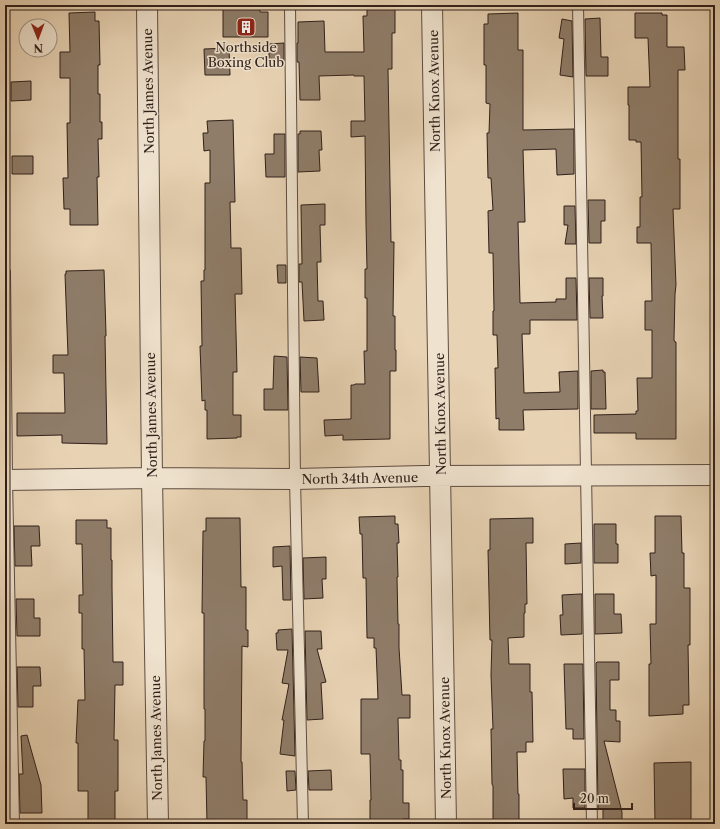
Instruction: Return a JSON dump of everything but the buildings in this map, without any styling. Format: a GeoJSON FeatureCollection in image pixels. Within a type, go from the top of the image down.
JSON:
{"type":"FeatureCollection","features":[{"type":"Feature","properties":{"kind":"street","name":"North James Avenue"},"geometry":{"type":"LineString","coordinates":[[147,5],[152,478],[158,824]]}},
{"type":"Feature","properties":{"kind":"street","name":"North Knox Avenue"},"geometry":{"type":"LineString","coordinates":[[432,5],[446,824]]}},
{"type":"Feature","properties":{"kind":"street","name":"North 34th Avenue"},"geometry":{"type":"LineString","coordinates":[[6,480],[715,475]]}},
{"type":"Feature","properties":{"kind":"lane"},"geometry":{"type":"LineString","coordinates":[[290,5],[295,479],[303,824]]}},
{"type":"Feature","properties":{"kind":"lane"},"geometry":{"type":"LineString","coordinates":[[578,5],[592,824]]}},
{"type":"Feature","properties":{"kind":"lane"},"geometry":{"type":"LineString","coordinates":[[5,272],[6,480],[14,824]]}},
{"type":"Feature","properties":{"kind":"place","name":"Northside Boxing Club"},"geometry":{"type":"Point","coordinates":[246,27]}}]}
